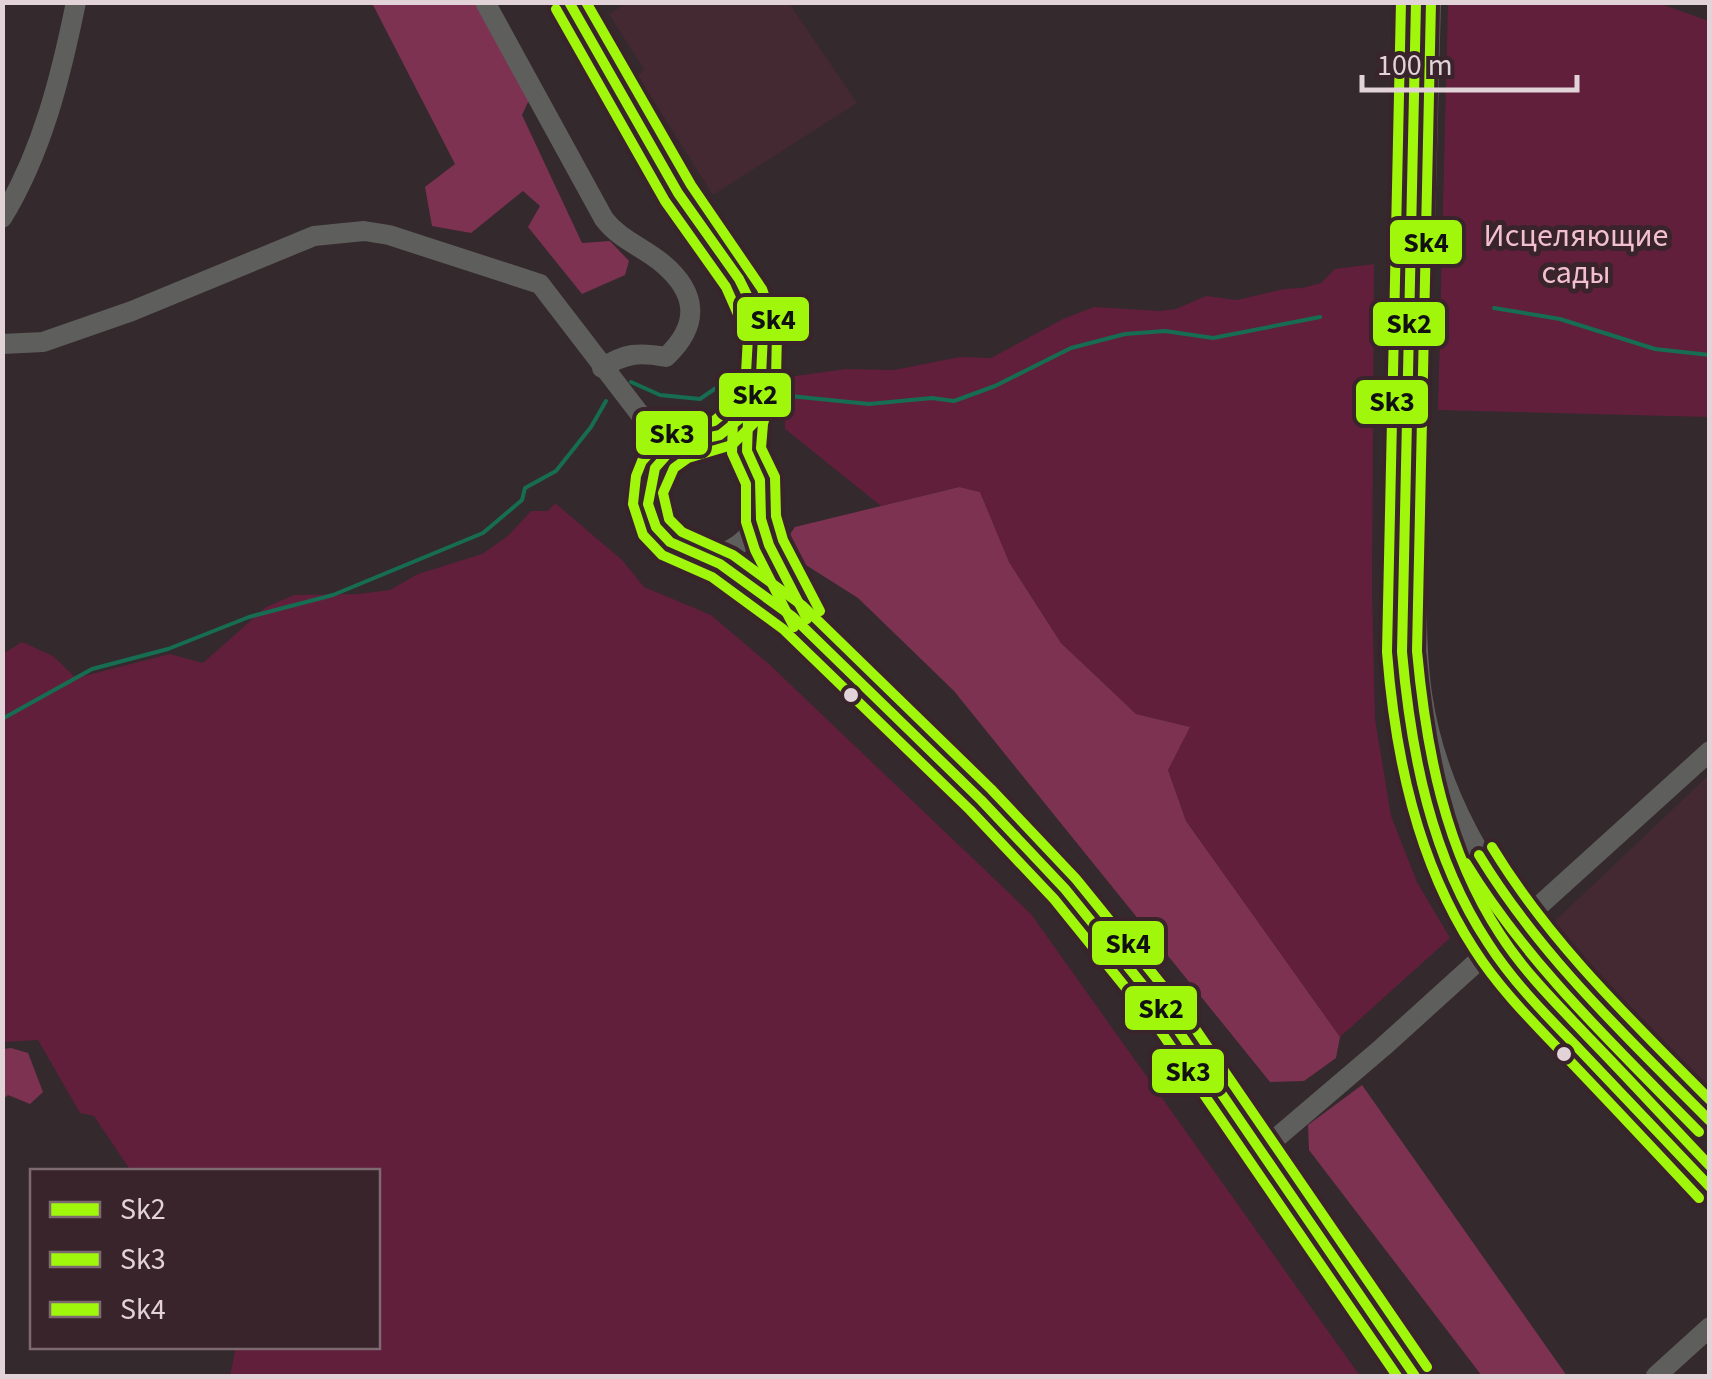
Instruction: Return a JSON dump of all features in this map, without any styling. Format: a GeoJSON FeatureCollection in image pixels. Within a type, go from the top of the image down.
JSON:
{"type":"FeatureCollection","features":[{"type":"Feature","properties":{"kind":"street"},"geometry":{"type":"LineString","coordinates":[[2,218],[15,198],[54,100],[76,2]]}},
{"type":"Feature","properties":{"kind":"street"},"geometry":{"type":"LineString","coordinates":[[485,2],[604,220],[613,231],[676,276],[688,303],[692,322],[682,342],[666,356],[641,352],[622,355],[602,368]]}},
{"type":"Feature","properties":{"kind":"street"},"geometry":{"type":"LineString","coordinates":[[570,2],[654,154],[735,275],[759,320],[764,362],[750,408],[748,458]]}},
{"type":"Feature","properties":{"kind":"street"},"geometry":{"type":"LineString","coordinates":[[1416,2],[1402,568],[1404,689],[1414,752],[1440,846],[1461,895],[1491,948],[1532,1000],[1710,1188]]}},
{"type":"Feature","properties":{"kind":"street"},"geometry":{"type":"LineString","coordinates":[[1431,2],[1417,646],[1426,713],[1448,790],[1488,872],[1566,970],[1710,1122]]}},
{"type":"Feature","properties":{"kind":"street"},"geometry":{"type":"LineString","coordinates":[[2,344],[43,342],[132,312],[314,236],[364,231],[389,235],[540,284],[669,452]]}},
{"type":"Feature","properties":{"kind":"street"},"geometry":{"type":"LineString","coordinates":[[710,439],[737,449],[748,458],[760,480],[763,498],[751,532],[737,545],[703,555],[686,552],[658,530],[647,498],[650,480],[657,464],[669,452],[726,432],[750,408]]}},
{"type":"Feature","properties":{"kind":"street"},"geometry":{"type":"LineString","coordinates":[[760,515],[783,577],[817,637]]}},
{"type":"Feature","properties":{"kind":"street"},"geometry":{"type":"LineString","coordinates":[[703,555],[760,591],[817,637],[993,812],[1080,906],[1170,1018],[1415,1376]]}},
{"type":"Feature","properties":{"kind":"street"},"geometry":{"type":"LineString","coordinates":[[1262,1151],[1710,752]]}},
{"type":"Feature","properties":{"kind":"street"},"geometry":{"type":"LineString","coordinates":[[1656,1376],[1710,1327]]}},
{"type":"Feature","properties":{"kind":"shaded area"},"geometry":{"type":"Polygon","coordinates":[[[372,3],[475,3],[529,100],[522,115],[582,243],[610,241],[629,261],[625,275],[582,294],[528,227],[540,206],[523,191],[471,233],[432,226],[425,187],[455,164],[372,3]]]}},
{"type":"Feature","properties":{"kind":"shaded area"},"geometry":{"type":"Polygon","coordinates":[[[627,3],[789,3],[857,103],[713,195],[638,76],[644,69],[609,14],[627,3]]]}},
{"type":"Feature","properties":{"kind":"shaded area"},"geometry":{"type":"Polygon","coordinates":[[[959,487],[980,492],[1009,562],[1061,643],[1136,714],[1190,727],[1168,770],[1186,821],[1340,1037],[1336,1058],[1304,1081],[1270,1082],[954,691],[858,598],[798,560],[783,544],[795,527],[959,487]]]}},
{"type":"Feature","properties":{"kind":"shaded area"},"geometry":{"type":"Polygon","coordinates":[[[1709,775],[1709,1095],[1552,924],[1709,775]]]}},
{"type":"Feature","properties":{"kind":"shaded area"},"geometry":{"type":"Polygon","coordinates":[[[3,1049],[28,1053],[43,1092],[30,1104],[8,1095],[3,1099],[3,1049]]]}},
{"type":"Feature","properties":{"kind":"shaded area"},"geometry":{"type":"Polygon","coordinates":[[[1362,1085],[1567,1376],[1482,1376],[1309,1150],[1308,1125],[1362,1085]]]}},
{"type":"Feature","properties":{"kind":"green space","name":"Исцеляющие сады"},"geometry":{"type":"Polygon","coordinates":[[[1448,3],[1658,3],[1709,21],[1709,417],[1438,410],[1448,3]]]}},
{"type":"Feature","properties":{"kind":"green space"},"geometry":{"type":"Polygon","coordinates":[[[1374,264],[1375,719],[1391,816],[1417,882],[1450,938],[1340,1037],[1186,821],[1168,770],[1189,727],[1136,714],[1061,643],[1009,562],[980,492],[958,487],[881,506],[785,429],[785,411],[770,402],[773,387],[781,378],[846,369],[894,370],[960,357],[991,358],[1063,319],[1094,307],[1159,311],[1176,309],[1206,296],[1237,300],[1321,283],[1335,269],[1374,264]]]}},
{"type":"Feature","properties":{"kind":"green space"},"geometry":{"type":"Polygon","coordinates":[[[555,503],[622,560],[644,587],[711,615],[770,665],[1031,914],[1360,1376],[230,1376],[236,1349],[380,1349],[380,1169],[130,1169],[94,1116],[80,1113],[38,1040],[3,1042],[3,654],[22,642],[53,656],[76,678],[170,654],[203,663],[266,607],[294,595],[390,590],[418,574],[482,554],[508,536],[531,511],[548,511],[555,503]]]}},
{"type":"Feature","properties":{"kind":"waterway"},"geometry":{"type":"LineString","coordinates":[[1494,308],[1560,319],[1655,349],[1710,355]]}},
{"type":"Feature","properties":{"kind":"waterway"},"geometry":{"type":"LineString","coordinates":[[770,394],[869,404],[932,398],[954,401],[995,386],[1071,348],[1125,334],[1165,331],[1213,338],[1320,317]]}},
{"type":"Feature","properties":{"kind":"waterway"},"geometry":{"type":"LineString","coordinates":[[631,382],[660,395],[700,399],[732,377]]}},
{"type":"Feature","properties":{"kind":"waterway"},"geometry":{"type":"LineString","coordinates":[[2,719],[92,669],[168,649],[249,617],[333,595],[483,533],[522,500],[525,488],[556,471],[606,401]]}},
{"type":"Feature","properties":{"kind":"transit line","name":"Sk2"},"geometry":{"type":"LineString","coordinates":[[569,2],[678,193],[739,279],[763,334],[761,376],[742,417],[720,435],[671,450],[655,468],[648,504],[656,527],[670,542],[720,564],[793,617],[981,800],[1065,889],[1171,1020],[1415,1376]]}},
{"type":"Feature","properties":{"kind":"transit line","name":"Sk4"},"geometry":{"type":"LineString","coordinates":[[586,2],[691,185],[762,289],[777,332],[776,379],[762,415],[732,445],[688,458],[674,468],[663,493],[669,519],[682,532],[733,555],[803,606],[991,789],[1076,879],[1183,1011],[1427,1367]]}},
{"type":"Feature","properties":{"kind":"transit line","name":"Sk3"},"geometry":{"type":"LineString","coordinates":[[1401,2],[1387,652],[1396,729],[1412,806],[1437,880],[1484,964],[1506,993],[1699,1198]]}},
{"type":"Feature","properties":{"kind":"transit line","name":"Sk2"},"geometry":{"type":"LineString","coordinates":[[1416,2],[1402,652],[1411,728],[1427,803],[1468,910],[1498,957],[1542,1011],[1710,1187]]}},
{"type":"Feature","properties":{"kind":"transit line","name":"Sk4"},"geometry":{"type":"LineString","coordinates":[[1431,2],[1417,651],[1426,725],[1441,798],[1465,868],[1510,948],[1554,1001],[1710,1166]]}},
{"type":"Feature","properties":{"kind":"transit line","name":"Sk3"},"geometry":{"type":"LineString","coordinates":[[556,9],[665,201],[726,287],[748,337],[746,373],[730,408],[714,421],[664,437],[642,461],[633,504],[643,535],[662,555],[712,577],[783,629],[970,810],[1054,899],[1159,1029],[1397,1376]]}},
{"type":"Feature","properties":{"kind":"transit line","name":"Sk3"},"geometry":{"type":"LineString","coordinates":[[745,378],[733,418],[732,453],[746,484],[746,522],[755,550],[794,627]]}},
{"type":"Feature","properties":{"kind":"transit line","name":"Sk2"},"geometry":{"type":"LineString","coordinates":[[759,383],[748,421],[747,451],[760,480],[761,519],[769,545],[807,619]]}},
{"type":"Feature","properties":{"kind":"transit line","name":"Sk4"},"geometry":{"type":"LineString","coordinates":[[773,388],[761,448],[775,477],[776,516],[783,540],[820,611]]}},
{"type":"Feature","properties":{"kind":"transit line","name":"Sk4"},"geometry":{"type":"LineString","coordinates":[[1492,847],[1566,949],[1710,1100]]}},
{"type":"Feature","properties":{"kind":"transit line","name":"Sk2"},"geometry":{"type":"LineString","coordinates":[[1479,855],[1557,962],[1710,1121]]}},
{"type":"Feature","properties":{"kind":"transit line","name":"Sk3"},"geometry":{"type":"LineString","coordinates":[[1466,863],[1517,937],[1546,971],[1699,1132]]}}]}
